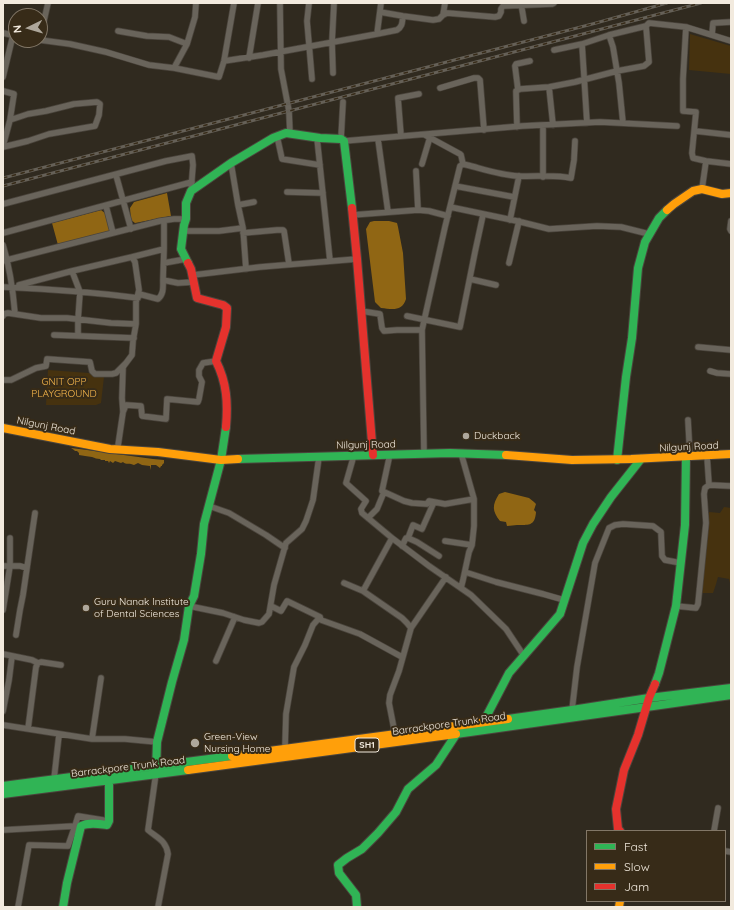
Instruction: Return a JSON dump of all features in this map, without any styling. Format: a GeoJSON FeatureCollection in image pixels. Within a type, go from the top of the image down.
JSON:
{"type":"FeatureCollection","features":[{"type":"Feature","properties":{"kind":"street"},"geometry":{"type":"LineString","coordinates":[[174,68],[187,44],[195,17],[196,3]]}},
{"type":"Feature","properties":{"kind":"street"},"geometry":{"type":"LineString","coordinates":[[48,40],[106,52],[149,65],[174,68],[219,77],[224,61],[234,3]]}},
{"type":"Feature","properties":{"kind":"street"},"geometry":{"type":"LineString","coordinates":[[249,58],[258,3]]}},
{"type":"Feature","properties":{"kind":"street"},"geometry":{"type":"LineString","coordinates":[[309,3],[307,21],[308,47],[312,79]]}},
{"type":"Feature","properties":{"kind":"street"},"geometry":{"type":"LineString","coordinates":[[333,73],[332,42],[334,3]]}},
{"type":"Feature","properties":{"kind":"street"},"geometry":{"type":"LineString","coordinates":[[377,34],[381,3]]}},
{"type":"Feature","properties":{"kind":"street"},"geometry":{"type":"LineString","coordinates":[[380,12],[433,20],[439,19],[443,14],[445,3]]}},
{"type":"Feature","properties":{"kind":"street"},"geometry":{"type":"LineString","coordinates":[[443,14],[447,13],[495,17],[499,16],[500,6],[554,3]]}},
{"type":"Feature","properties":{"kind":"street"},"geometry":{"type":"LineString","coordinates":[[280,4],[282,52],[281,69],[289,111],[290,134]]}},
{"type":"Feature","properties":{"kind":"street"},"geometry":{"type":"LineString","coordinates":[[521,4],[524,21]]}},
{"type":"Feature","properties":{"kind":"street"},"geometry":{"type":"LineString","coordinates":[[224,61],[249,58],[397,30],[402,25],[403,16]]}},
{"type":"Feature","properties":{"kind":"street"},"geometry":{"type":"LineString","coordinates":[[712,35],[713,23],[731,22]]}},
{"type":"Feature","properties":{"kind":"street"},"geometry":{"type":"LineString","coordinates":[[554,50],[582,44],[606,35],[646,26],[649,23],[686,28],[731,41]]}},
{"type":"Feature","properties":{"kind":"street"},"geometry":{"type":"LineString","coordinates":[[518,90],[549,88],[617,71],[644,66],[649,62],[646,26]]}},
{"type":"Feature","properties":{"kind":"street"},"geometry":{"type":"LineString","coordinates":[[686,28],[682,111],[696,112],[692,153],[693,158],[731,164]]}},
{"type":"Feature","properties":{"kind":"street"},"geometry":{"type":"LineString","coordinates":[[118,31],[147,36],[169,37],[187,44]]}},
{"type":"Feature","properties":{"kind":"street"},"geometry":{"type":"LineString","coordinates":[[609,35],[613,47],[624,123]]}},
{"type":"Feature","properties":{"kind":"street"},"geometry":{"type":"LineString","coordinates":[[582,44],[587,123]]}},
{"type":"Feature","properties":{"kind":"street"},"geometry":{"type":"LineString","coordinates":[[3,77],[11,48]]}},
{"type":"Feature","properties":{"kind":"street"},"geometry":{"type":"LineString","coordinates":[[518,127],[516,91],[518,90],[515,66],[516,64],[530,60]]}},
{"type":"Feature","properties":{"kind":"street"},"geometry":{"type":"LineString","coordinates":[[440,88],[478,78],[480,80],[484,130]]}},
{"type":"Feature","properties":{"kind":"street"},"geometry":{"type":"LineString","coordinates":[[549,88],[553,125]]}},
{"type":"Feature","properties":{"kind":"street"},"geometry":{"type":"LineString","coordinates":[[3,91],[14,94],[10,120],[3,147],[49,134],[94,126],[99,115],[100,104],[97,102],[74,104],[28,114],[10,120]]}},
{"type":"Feature","properties":{"kind":"street"},"geometry":{"type":"LineString","coordinates":[[401,136],[398,98],[418,94]]}},
{"type":"Feature","properties":{"kind":"street"},"geometry":{"type":"LineString","coordinates":[[343,102],[343,140],[345,144],[357,259],[373,455]]}},
{"type":"Feature","properties":{"kind":"street"},"geometry":{"type":"LineString","coordinates":[[191,191],[231,163],[273,138],[286,133],[343,140],[378,139],[401,136],[428,136],[518,127],[600,122],[677,126]]}},
{"type":"Feature","properties":{"kind":"street"},"geometry":{"type":"LineString","coordinates":[[543,125],[543,177]]}},
{"type":"Feature","properties":{"kind":"street"},"geometry":{"type":"LineString","coordinates":[[694,131],[731,135]]}},
{"type":"Feature","properties":{"kind":"street"},"geometry":{"type":"LineString","coordinates":[[277,136],[282,159],[320,165]]}},
{"type":"Feature","properties":{"kind":"street"},"geometry":{"type":"LineString","coordinates":[[422,164],[428,136]]}},
{"type":"Feature","properties":{"kind":"street"},"geometry":{"type":"LineString","coordinates":[[428,136],[460,154],[463,164]]}},
{"type":"Feature","properties":{"kind":"street"},"geometry":{"type":"LineString","coordinates":[[317,138],[330,261]]}},
{"type":"Feature","properties":{"kind":"street"},"geometry":{"type":"LineString","coordinates":[[378,139],[388,212]]}},
{"type":"Feature","properties":{"kind":"street"},"geometry":{"type":"LineString","coordinates":[[463,164],[519,176],[561,176],[571,178],[575,141]]}},
{"type":"Feature","properties":{"kind":"street"},"geometry":{"type":"LineString","coordinates":[[3,204],[166,161],[192,156],[193,166],[191,191],[186,203],[186,219],[181,249],[193,278],[197,298],[223,305],[227,308],[228,313],[216,361],[225,384],[227,412],[225,436],[221,460],[204,524],[194,596],[189,606],[184,640],[157,742],[156,770],[148,830],[161,839],[167,848],[168,854],[158,907]]}},
{"type":"Feature","properties":{"kind":"street"},"geometry":{"type":"LineString","coordinates":[[702,189],[706,161]]}},
{"type":"Feature","properties":{"kind":"street"},"geometry":{"type":"LineString","coordinates":[[231,163],[243,231],[246,268]]}},
{"type":"Feature","properties":{"kind":"street"},"geometry":{"type":"LineString","coordinates":[[424,454],[422,330],[455,186],[460,166],[463,164]]}},
{"type":"Feature","properties":{"kind":"street"},"geometry":{"type":"LineString","coordinates":[[416,171],[418,210]]}},
{"type":"Feature","properties":{"kind":"street"},"geometry":{"type":"LineString","coordinates":[[116,174],[131,229]]}},
{"type":"Feature","properties":{"kind":"street"},"geometry":{"type":"LineString","coordinates":[[510,220],[519,176]]}},
{"type":"Feature","properties":{"kind":"street"},"geometry":{"type":"LineString","coordinates":[[3,233],[192,182]]}},
{"type":"Feature","properties":{"kind":"street"},"geometry":{"type":"LineString","coordinates":[[455,186],[514,197]]}},
{"type":"Feature","properties":{"kind":"street"},"geometry":{"type":"LineString","coordinates":[[617,460],[632,338],[638,268],[645,242],[659,218],[668,208],[684,196],[693,191],[702,189],[722,194],[731,193]]}},
{"type":"Feature","properties":{"kind":"street"},"geometry":{"type":"LineString","coordinates":[[287,192],[323,193]]}},
{"type":"Feature","properties":{"kind":"street"},"geometry":{"type":"LineString","coordinates":[[238,205],[254,202]]}},
{"type":"Feature","properties":{"kind":"street"},"geometry":{"type":"LineString","coordinates":[[106,206],[113,233]]}},
{"type":"Feature","properties":{"kind":"street"},"geometry":{"type":"LineString","coordinates":[[450,207],[483,215],[519,221],[549,229],[597,226],[621,227],[649,234]]}},
{"type":"Feature","properties":{"kind":"street"},"geometry":{"type":"LineString","coordinates":[[352,215],[418,210],[448,216]]}},
{"type":"Feature","properties":{"kind":"street"},"geometry":{"type":"LineString","coordinates":[[407,316],[460,327],[483,215]]}},
{"type":"Feature","properties":{"kind":"street"},"geometry":{"type":"LineString","coordinates":[[5,261],[164,221],[186,219]]}},
{"type":"Feature","properties":{"kind":"street"},"geometry":{"type":"LineString","coordinates":[[3,287],[59,289],[158,299],[163,294],[164,221]]}},
{"type":"Feature","properties":{"kind":"street"},"geometry":{"type":"LineString","coordinates":[[509,263],[519,221]]}},
{"type":"Feature","properties":{"kind":"street"},"geometry":{"type":"LineString","coordinates":[[731,222],[731,231]]}},
{"type":"Feature","properties":{"kind":"street"},"geometry":{"type":"LineString","coordinates":[[183,231],[283,230],[289,264]]}},
{"type":"Feature","properties":{"kind":"street"},"geometry":{"type":"LineString","coordinates":[[3,245],[5,261],[13,287],[15,314]]}},
{"type":"Feature","properties":{"kind":"street"},"geometry":{"type":"LineString","coordinates":[[13,287],[164,249]]}},
{"type":"Feature","properties":{"kind":"street"},"geometry":{"type":"LineString","coordinates":[[3,380],[11,380],[36,368],[46,366],[47,359],[90,362],[92,372],[95,374],[112,374],[126,363],[132,355],[136,324],[136,302],[139,290],[135,262],[132,257]]}},
{"type":"Feature","properties":{"kind":"street"},"geometry":{"type":"LineString","coordinates":[[164,263],[186,259]]}},
{"type":"Feature","properties":{"kind":"street"},"geometry":{"type":"LineString","coordinates":[[163,280],[178,283],[193,278],[246,268],[357,259]]}},
{"type":"Feature","properties":{"kind":"street"},"geometry":{"type":"LineString","coordinates":[[72,271],[80,291],[78,336]]}},
{"type":"Feature","properties":{"kind":"street"},"geometry":{"type":"LineString","coordinates":[[470,279],[496,285]]}},
{"type":"Feature","properties":{"kind":"street"},"geometry":{"type":"LineString","coordinates":[[361,311],[380,314],[382,328],[384,331],[422,330]]}},
{"type":"Feature","properties":{"kind":"street"},"geometry":{"type":"LineString","coordinates":[[3,316],[4,314],[8,313],[41,318],[136,324]]}},
{"type":"Feature","properties":{"kind":"street"},"geometry":{"type":"LineString","coordinates":[[54,334],[134,338]]}},
{"type":"Feature","properties":{"kind":"street"},"geometry":{"type":"LineString","coordinates":[[698,347],[731,350]]}},
{"type":"Feature","properties":{"kind":"street"},"geometry":{"type":"LineString","coordinates":[[123,412],[126,405],[141,406],[142,416],[166,419],[167,399],[198,402],[200,400],[202,382],[199,376],[200,367],[203,363],[216,361]]}},
{"type":"Feature","properties":{"kind":"street"},"geometry":{"type":"LineString","coordinates":[[114,449],[118,446],[123,412],[122,398],[124,367],[126,363]]}},
{"type":"Feature","properties":{"kind":"street"},"geometry":{"type":"LineString","coordinates":[[710,371],[731,374]]}},
{"type":"Feature","properties":{"kind":"street"},"geometry":{"type":"LineString","coordinates":[[619,830],[616,809],[624,770],[638,735],[649,698],[656,684],[676,606],[685,525],[688,420]]}},
{"type":"Feature","properties":{"kind":"street","name":"Nilgunj Road"},"geometry":{"type":"LineString","coordinates":[[3,428],[114,449],[158,452],[221,460],[390,454],[498,454],[572,460],[617,460],[731,454]]}},
{"type":"Feature","properties":{"kind":"street"},"geometry":{"type":"LineString","coordinates":[[368,518],[377,509],[384,492],[382,492],[390,454]]}},
{"type":"Feature","properties":{"kind":"street"},"geometry":{"type":"LineString","coordinates":[[460,588],[472,545],[474,526],[474,499],[461,454]]}},
{"type":"Feature","properties":{"kind":"street"},"geometry":{"type":"LineString","coordinates":[[354,455],[346,483],[366,501],[361,512],[402,546],[471,595],[506,629],[524,656]]}},
{"type":"Feature","properties":{"kind":"street"},"geometry":{"type":"LineString","coordinates":[[707,456],[709,485]]}},
{"type":"Feature","properties":{"kind":"street"},"geometry":{"type":"LineString","coordinates":[[189,606],[223,613],[259,623],[262,622],[269,614],[274,585],[286,543],[302,529],[313,500],[319,457]]}},
{"type":"Feature","properties":{"kind":"street"},"geometry":{"type":"LineString","coordinates":[[485,725],[509,673],[560,614],[583,543],[592,524],[611,497],[642,459]]}},
{"type":"Feature","properties":{"kind":"street"},"geometry":{"type":"LineString","coordinates":[[676,606],[696,608],[698,604],[706,523],[705,488],[709,485],[731,486]]}},
{"type":"Feature","properties":{"kind":"street"},"geometry":{"type":"LineString","coordinates":[[384,492],[412,503],[427,504],[429,501],[445,504],[474,499]]}},
{"type":"Feature","properties":{"kind":"street"},"geometry":{"type":"LineString","coordinates":[[402,546],[406,538],[408,538],[413,525],[422,529],[434,502]]}},
{"type":"Feature","properties":{"kind":"street"},"geometry":{"type":"LineString","coordinates":[[209,506],[229,513],[285,548]]}},
{"type":"Feature","properties":{"kind":"street"},"geometry":{"type":"LineString","coordinates":[[16,635],[35,513]]}},
{"type":"Feature","properties":{"kind":"street"},"geometry":{"type":"LineString","coordinates":[[572,710],[577,667],[595,563],[609,528],[623,524],[652,526],[661,532],[662,556],[665,560],[681,563]]}},
{"type":"Feature","properties":{"kind":"street"},"geometry":{"type":"LineString","coordinates":[[3,610],[10,566],[10,538]]}},
{"type":"Feature","properties":{"kind":"street"},"geometry":{"type":"LineString","coordinates":[[362,591],[392,538]]}},
{"type":"Feature","properties":{"kind":"street"},"geometry":{"type":"LineString","coordinates":[[408,538],[439,556]]}},
{"type":"Feature","properties":{"kind":"street"},"geometry":{"type":"LineString","coordinates":[[445,541],[472,545]]}},
{"type":"Feature","properties":{"kind":"street"},"geometry":{"type":"LineString","coordinates":[[3,566],[20,566],[27,568]]}},
{"type":"Feature","properties":{"kind":"street"},"geometry":{"type":"LineString","coordinates":[[465,572],[564,600]]}},
{"type":"Feature","properties":{"kind":"street"},"geometry":{"type":"LineString","coordinates":[[395,734],[389,703],[390,695],[411,628],[446,578]]}},
{"type":"Feature","properties":{"kind":"street"},"geometry":{"type":"LineString","coordinates":[[344,583],[362,591],[402,618],[411,628]]}},
{"type":"Feature","properties":{"kind":"street"},"geometry":{"type":"LineString","coordinates":[[271,606],[281,611],[287,601],[320,617],[321,620],[366,638],[402,657]]}},
{"type":"Feature","properties":{"kind":"street"},"geometry":{"type":"LineString","coordinates":[[216,661],[235,617]]}},
{"type":"Feature","properties":{"kind":"street"},"geometry":{"type":"LineString","coordinates":[[285,748],[286,714],[294,667],[313,624],[320,617]]}},
{"type":"Feature","properties":{"kind":"street"},"geometry":{"type":"LineString","coordinates":[[3,654],[32,660],[38,663],[41,662],[61,665]]}},
{"type":"Feature","properties":{"kind":"street"},"geometry":{"type":"LineString","coordinates":[[3,710],[12,656]]}},
{"type":"Feature","properties":{"kind":"street"},"geometry":{"type":"LineString","coordinates":[[28,729],[36,667],[38,663]]}},
{"type":"Feature","properties":{"kind":"street"},"geometry":{"type":"LineString","coordinates":[[92,740],[101,678]]}},
{"type":"Feature","properties":{"kind":"street","name":"Barrackpore Trunk Road"},"geometry":{"type":"LineString","coordinates":[[3,786],[54,779],[156,770],[457,733],[485,725],[572,710],[649,698],[731,688]]}},
{"type":"Feature","properties":{"kind":"street","name":"Barrackpore Trunk Road"},"geometry":{"type":"LineString","coordinates":[[3,794],[109,780],[156,770],[285,748],[731,696]]}},
{"type":"Feature","properties":{"kind":"street"},"geometry":{"type":"LineString","coordinates":[[3,725],[92,740],[125,739],[157,742]]}},
{"type":"Feature","properties":{"kind":"street"},"geometry":{"type":"LineString","coordinates":[[357,907],[356,896],[339,872],[338,865],[362,849],[378,833],[396,812],[408,789],[436,766],[457,733]]}},
{"type":"Feature","properties":{"kind":"street"},"geometry":{"type":"LineString","coordinates":[[54,779],[59,734]]}},
{"type":"Feature","properties":{"kind":"street"},"geometry":{"type":"LineString","coordinates":[[63,907],[67,883],[81,826],[84,823],[107,825],[109,821],[109,780]]}},
{"type":"Feature","properties":{"kind":"street"},"geometry":{"type":"LineString","coordinates":[[714,830],[718,808]]}},
{"type":"Feature","properties":{"kind":"street"},"geometry":{"type":"LineString","coordinates":[[18,907],[29,845],[68,846],[78,816],[109,821]]}},
{"type":"Feature","properties":{"kind":"street"},"geometry":{"type":"LineString","coordinates":[[3,830],[74,826]]}},
{"type":"Feature","properties":{"kind":"green space"},"geometry":{"type":"Polygon","coordinates":[[[690,34],[731,46],[731,74],[689,70],[690,34]]]}},
{"type":"Feature","properties":{"kind":"green space","name":"GNIT OPP PLAYGROUND"},"geometry":{"type":"Polygon","coordinates":[[[48,370],[89,373],[94,376],[104,377],[101,403],[96,405],[46,405],[48,370]]]}},
{"type":"Feature","properties":{"kind":"green space"},"geometry":{"type":"Polygon","coordinates":[[[724,507],[731,508],[731,587],[729,579],[718,577],[713,593],[701,593],[709,512],[720,513],[724,507]]]}},
{"type":"Feature","properties":{"kind":"shaded area"},"geometry":{"type":"Polygon","coordinates":[[[167,193],[171,216],[135,223],[131,220],[130,208],[134,202],[167,193]]]}},
{"type":"Feature","properties":{"kind":"shaded area"},"geometry":{"type":"Polygon","coordinates":[[[101,210],[106,214],[110,229],[109,232],[58,245],[52,223],[101,210]]]}},
{"type":"Feature","properties":{"kind":"shaded area"},"geometry":{"type":"Polygon","coordinates":[[[389,221],[397,223],[403,253],[406,299],[402,306],[396,309],[381,308],[375,302],[366,229],[370,222],[389,221]]]}},
{"type":"Feature","properties":{"kind":"shaded area"},"geometry":{"type":"Polygon","coordinates":[[[71,448],[164,460],[164,463],[160,468],[156,465],[151,465],[151,470],[150,466],[138,463],[134,465],[115,461],[113,463],[110,461],[109,463],[105,460],[79,455],[77,451],[71,448]]]}},
{"type":"Feature","properties":{"kind":"shaded area"},"geometry":{"type":"Polygon","coordinates":[[[505,492],[529,498],[536,504],[534,510],[536,512],[535,517],[531,524],[507,526],[506,522],[500,521],[495,514],[494,505],[499,494],[505,492]]]}},
{"type":"Feature","properties":{"kind":"railway"},"geometry":{"type":"LineString","coordinates":[[3,178],[596,23],[667,3]]}},
{"type":"Feature","properties":{"kind":"railway"},"geometry":{"type":"LineString","coordinates":[[3,186],[701,3]]}},
{"type":"Feature","properties":{"kind":"traffic: fast"},"geometry":{"type":"LineString","coordinates":[[188,263],[181,249],[186,219],[186,203],[191,191],[231,163],[273,138],[286,133],[320,138],[341,139],[344,141],[352,208]]}},
{"type":"Feature","properties":{"kind":"traffic: fast"},"geometry":{"type":"LineString","coordinates":[[617,460],[632,338],[638,268],[645,242],[659,218],[667,210]]}},
{"type":"Feature","properties":{"kind":"traffic: fast"},"geometry":{"type":"LineString","coordinates":[[156,771],[157,742],[184,640],[189,606],[194,596],[204,524],[221,460],[226,427]]}},
{"type":"Feature","properties":{"kind":"traffic: fast"},"geometry":{"type":"LineString","coordinates":[[238,459],[450,453],[506,455]]}},
{"type":"Feature","properties":{"kind":"traffic: fast"},"geometry":{"type":"LineString","coordinates":[[655,684],[676,606],[685,525],[686,457]]}},
{"type":"Feature","properties":{"kind":"traffic: fast"},"geometry":{"type":"LineString","coordinates":[[485,727],[484,721],[509,673],[560,614],[583,543],[593,524],[611,497],[641,459]]}},
{"type":"Feature","properties":{"kind":"traffic: fast"},"geometry":{"type":"LineString","coordinates":[[508,719],[649,698],[731,688]]}},
{"type":"Feature","properties":{"kind":"traffic: fast"},"geometry":{"type":"LineString","coordinates":[[456,734],[731,695]]}},
{"type":"Feature","properties":{"kind":"traffic: fast"},"geometry":{"type":"LineString","coordinates":[[357,907],[356,895],[339,873],[338,865],[362,849],[378,833],[396,812],[408,789],[436,765],[457,733]]}},
{"type":"Feature","properties":{"kind":"traffic: fast"},"geometry":{"type":"LineString","coordinates":[[3,786],[232,756]]}},
{"type":"Feature","properties":{"kind":"traffic: fast"},"geometry":{"type":"LineString","coordinates":[[3,794],[188,770]]}},
{"type":"Feature","properties":{"kind":"traffic: fast"},"geometry":{"type":"LineString","coordinates":[[63,907],[67,883],[81,826],[90,824],[107,825],[109,821],[109,780]]}},
{"type":"Feature","properties":{"kind":"traffic: slow"},"geometry":{"type":"LineString","coordinates":[[667,210],[693,191],[702,189],[722,194],[731,193]]}},
{"type":"Feature","properties":{"kind":"traffic: slow"},"geometry":{"type":"LineString","coordinates":[[3,428],[110,449],[158,452],[221,460],[238,459]]}},
{"type":"Feature","properties":{"kind":"traffic: slow"},"geometry":{"type":"LineString","coordinates":[[506,455],[572,460],[631,459],[731,454]]}},
{"type":"Feature","properties":{"kind":"traffic: slow"},"geometry":{"type":"LineString","coordinates":[[232,756],[508,719]]}},
{"type":"Feature","properties":{"kind":"traffic: slow"},"geometry":{"type":"LineString","coordinates":[[188,770],[456,734]]}},
{"type":"Feature","properties":{"kind":"traffic: slow"},"geometry":{"type":"LineString","coordinates":[[619,907],[620,902]]}},
{"type":"Feature","properties":{"kind":"traffic: jam"},"geometry":{"type":"LineString","coordinates":[[352,208],[373,455]]}},
{"type":"Feature","properties":{"kind":"traffic: jam"},"geometry":{"type":"LineString","coordinates":[[188,263],[191,269],[197,298],[223,305],[227,308],[226,327],[216,361],[225,385],[227,410],[226,427]]}},
{"type":"Feature","properties":{"kind":"traffic: jam"},"geometry":{"type":"LineString","coordinates":[[619,830],[616,809],[624,770],[638,735],[649,698],[655,684]]}},
{"type":"Feature","properties":{"kind":"place","name":"Duckback"},"geometry":{"type":"Point","coordinates":[466,436]}},
{"type":"Feature","properties":{"kind":"place","name":"Guru Nanak Institute of Dental Sciences"},"geometry":{"type":"Point","coordinates":[86,608]}},
{"type":"Feature","properties":{"kind":"place","name":"Green-View Nursing Home"},"geometry":{"type":"Point","coordinates":[195,743]}}]}
